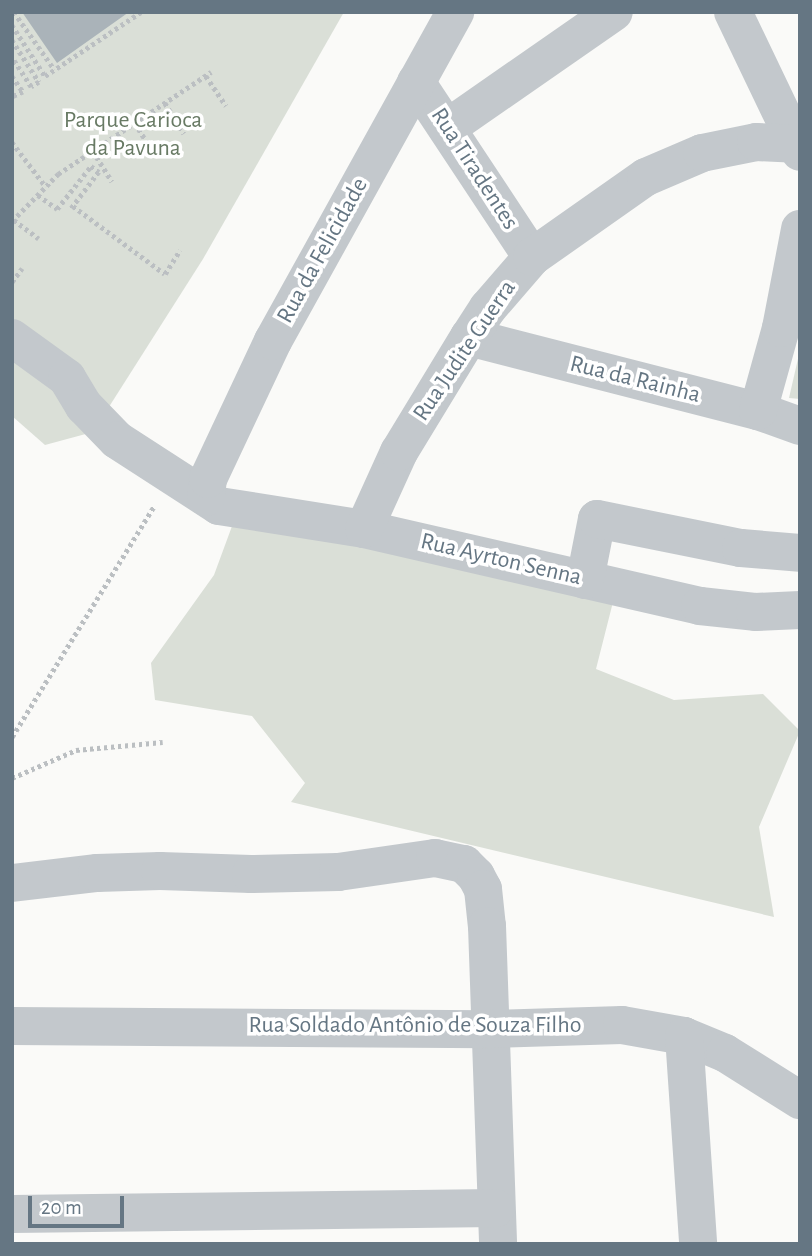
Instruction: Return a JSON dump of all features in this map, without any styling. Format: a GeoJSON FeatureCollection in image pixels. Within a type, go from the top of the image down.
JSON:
{"type":"FeatureCollection","features":[{"type":"Feature","properties":{"kind":"street","name":"Rua da Felicidade"},"geometry":{"type":"LineString","coordinates":[[206,497],[208,480],[274,341],[455,12]]}},
{"type":"Feature","properties":{"kind":"street"},"geometry":{"type":"LineString","coordinates":[[447,128],[614,12]]}},
{"type":"Feature","properties":{"kind":"street"},"geometry":{"type":"LineString","coordinates":[[733,12],[798,146]]}},
{"type":"Feature","properties":{"kind":"street","name":"Rua Tiradentes"},"geometry":{"type":"LineString","coordinates":[[416,82],[532,257]]}},
{"type":"Feature","properties":{"kind":"street","name":"Rua Judite Guerra"},"geometry":{"type":"LineString","coordinates":[[364,529],[399,452],[469,337],[495,299],[532,257],[586,217],[657,172],[716,150],[756,142],[798,146]]}},
{"type":"Feature","properties":{"kind":"street"},"geometry":{"type":"LineString","coordinates":[[758,411],[781,328],[800,229]]}},
{"type":"Feature","properties":{"kind":"street","name":"Rua da Rainha"},"geometry":{"type":"LineString","coordinates":[[469,337],[758,411],[800,426]]}},
{"type":"Feature","properties":{"kind":"street","name":"Rua Ayrton Senna"},"geometry":{"type":"LineString","coordinates":[[12,338],[67,378],[84,406],[117,440],[219,506],[364,529],[700,606],[755,612],[800,610]]}},
{"type":"Feature","properties":{"kind":"street"},"geometry":{"type":"LineString","coordinates":[[585,580],[597,519],[729,546],[800,553]]}},
{"type":"Feature","properties":{"kind":"street"},"geometry":{"type":"LineString","coordinates":[[12,883],[97,873],[147,871],[251,874],[338,872],[435,858],[464,864],[476,876],[483,890],[497,1226],[12,1214]]}},
{"type":"Feature","properties":{"kind":"street","name":"Rua Soldado Antônio de Souza Filho"},"geometry":{"type":"LineString","coordinates":[[12,1026],[489,1028],[622,1025],[684,1036],[725,1053],[800,1100]]}},
{"type":"Feature","properties":{"kind":"street"},"geometry":{"type":"LineString","coordinates":[[684,1036],[698,1244]]}},
{"type":"Feature","properties":{"kind":"path"},"geometry":{"type":"LineString","coordinates":[[14,12],[54,69]]}},
{"type":"Feature","properties":{"kind":"path"},"geometry":{"type":"LineString","coordinates":[[12,25],[45,76],[141,12]]}},
{"type":"Feature","properties":{"kind":"path"},"geometry":{"type":"LineString","coordinates":[[12,40],[39,82],[31,87],[12,58]]}},
{"type":"Feature","properties":{"kind":"path"},"geometry":{"type":"LineString","coordinates":[[39,239],[13,221],[58,174],[209,74],[226,106]]}},
{"type":"Feature","properties":{"kind":"path"},"geometry":{"type":"LineString","coordinates":[[12,76],[23,92],[12,97]]}},
{"type":"Feature","properties":{"kind":"path"},"geometry":{"type":"LineString","coordinates":[[165,103],[184,133]]}},
{"type":"Feature","properties":{"kind":"path"},"geometry":{"type":"LineString","coordinates":[[135,123],[154,154]]}},
{"type":"Feature","properties":{"kind":"path"},"geometry":{"type":"LineString","coordinates":[[12,142],[46,187]]}},
{"type":"Feature","properties":{"kind":"path"},"geometry":{"type":"LineString","coordinates":[[93,151],[112,182]]}},
{"type":"Feature","properties":{"kind":"path"},"geometry":{"type":"LineString","coordinates":[[38,195],[57,209],[86,169],[91,166],[99,172]]}},
{"type":"Feature","properties":{"kind":"path"},"geometry":{"type":"LineString","coordinates":[[103,166],[72,207],[165,274],[180,250]]}},
{"type":"Feature","properties":{"kind":"path"},"geometry":{"type":"LineString","coordinates":[[12,282],[22,268]]}},
{"type":"Feature","properties":{"kind":"path"},"geometry":{"type":"LineString","coordinates":[[12,737],[146,520],[171,474]]}},
{"type":"Feature","properties":{"kind":"path"},"geometry":{"type":"LineString","coordinates":[[12,778],[75,750],[163,742]]}},
{"type":"Feature","properties":{"kind":"green space","name":"Parque Carioca da Pavuna"},"geometry":{"type":"Polygon","coordinates":[[[12,12],[344,12],[203,259],[93,432],[45,445],[12,416],[12,12]]]}},
{"type":"Feature","properties":{"kind":"green space"},"geometry":{"type":"Polygon","coordinates":[[[800,350],[800,399],[789,398],[800,350]]]}},
{"type":"Feature","properties":{"kind":"green space"},"geometry":{"type":"Polygon","coordinates":[[[235,518],[613,602],[596,669],[674,700],[763,694],[800,731],[759,827],[774,917],[291,802],[305,783],[252,716],[155,700],[151,663],[214,575],[235,518]]]}},
{"type":"Feature","properties":{"kind":"building"},"geometry":{"type":"Polygon","coordinates":[[[22,12],[129,12],[57,63],[22,12]]]}}]}
